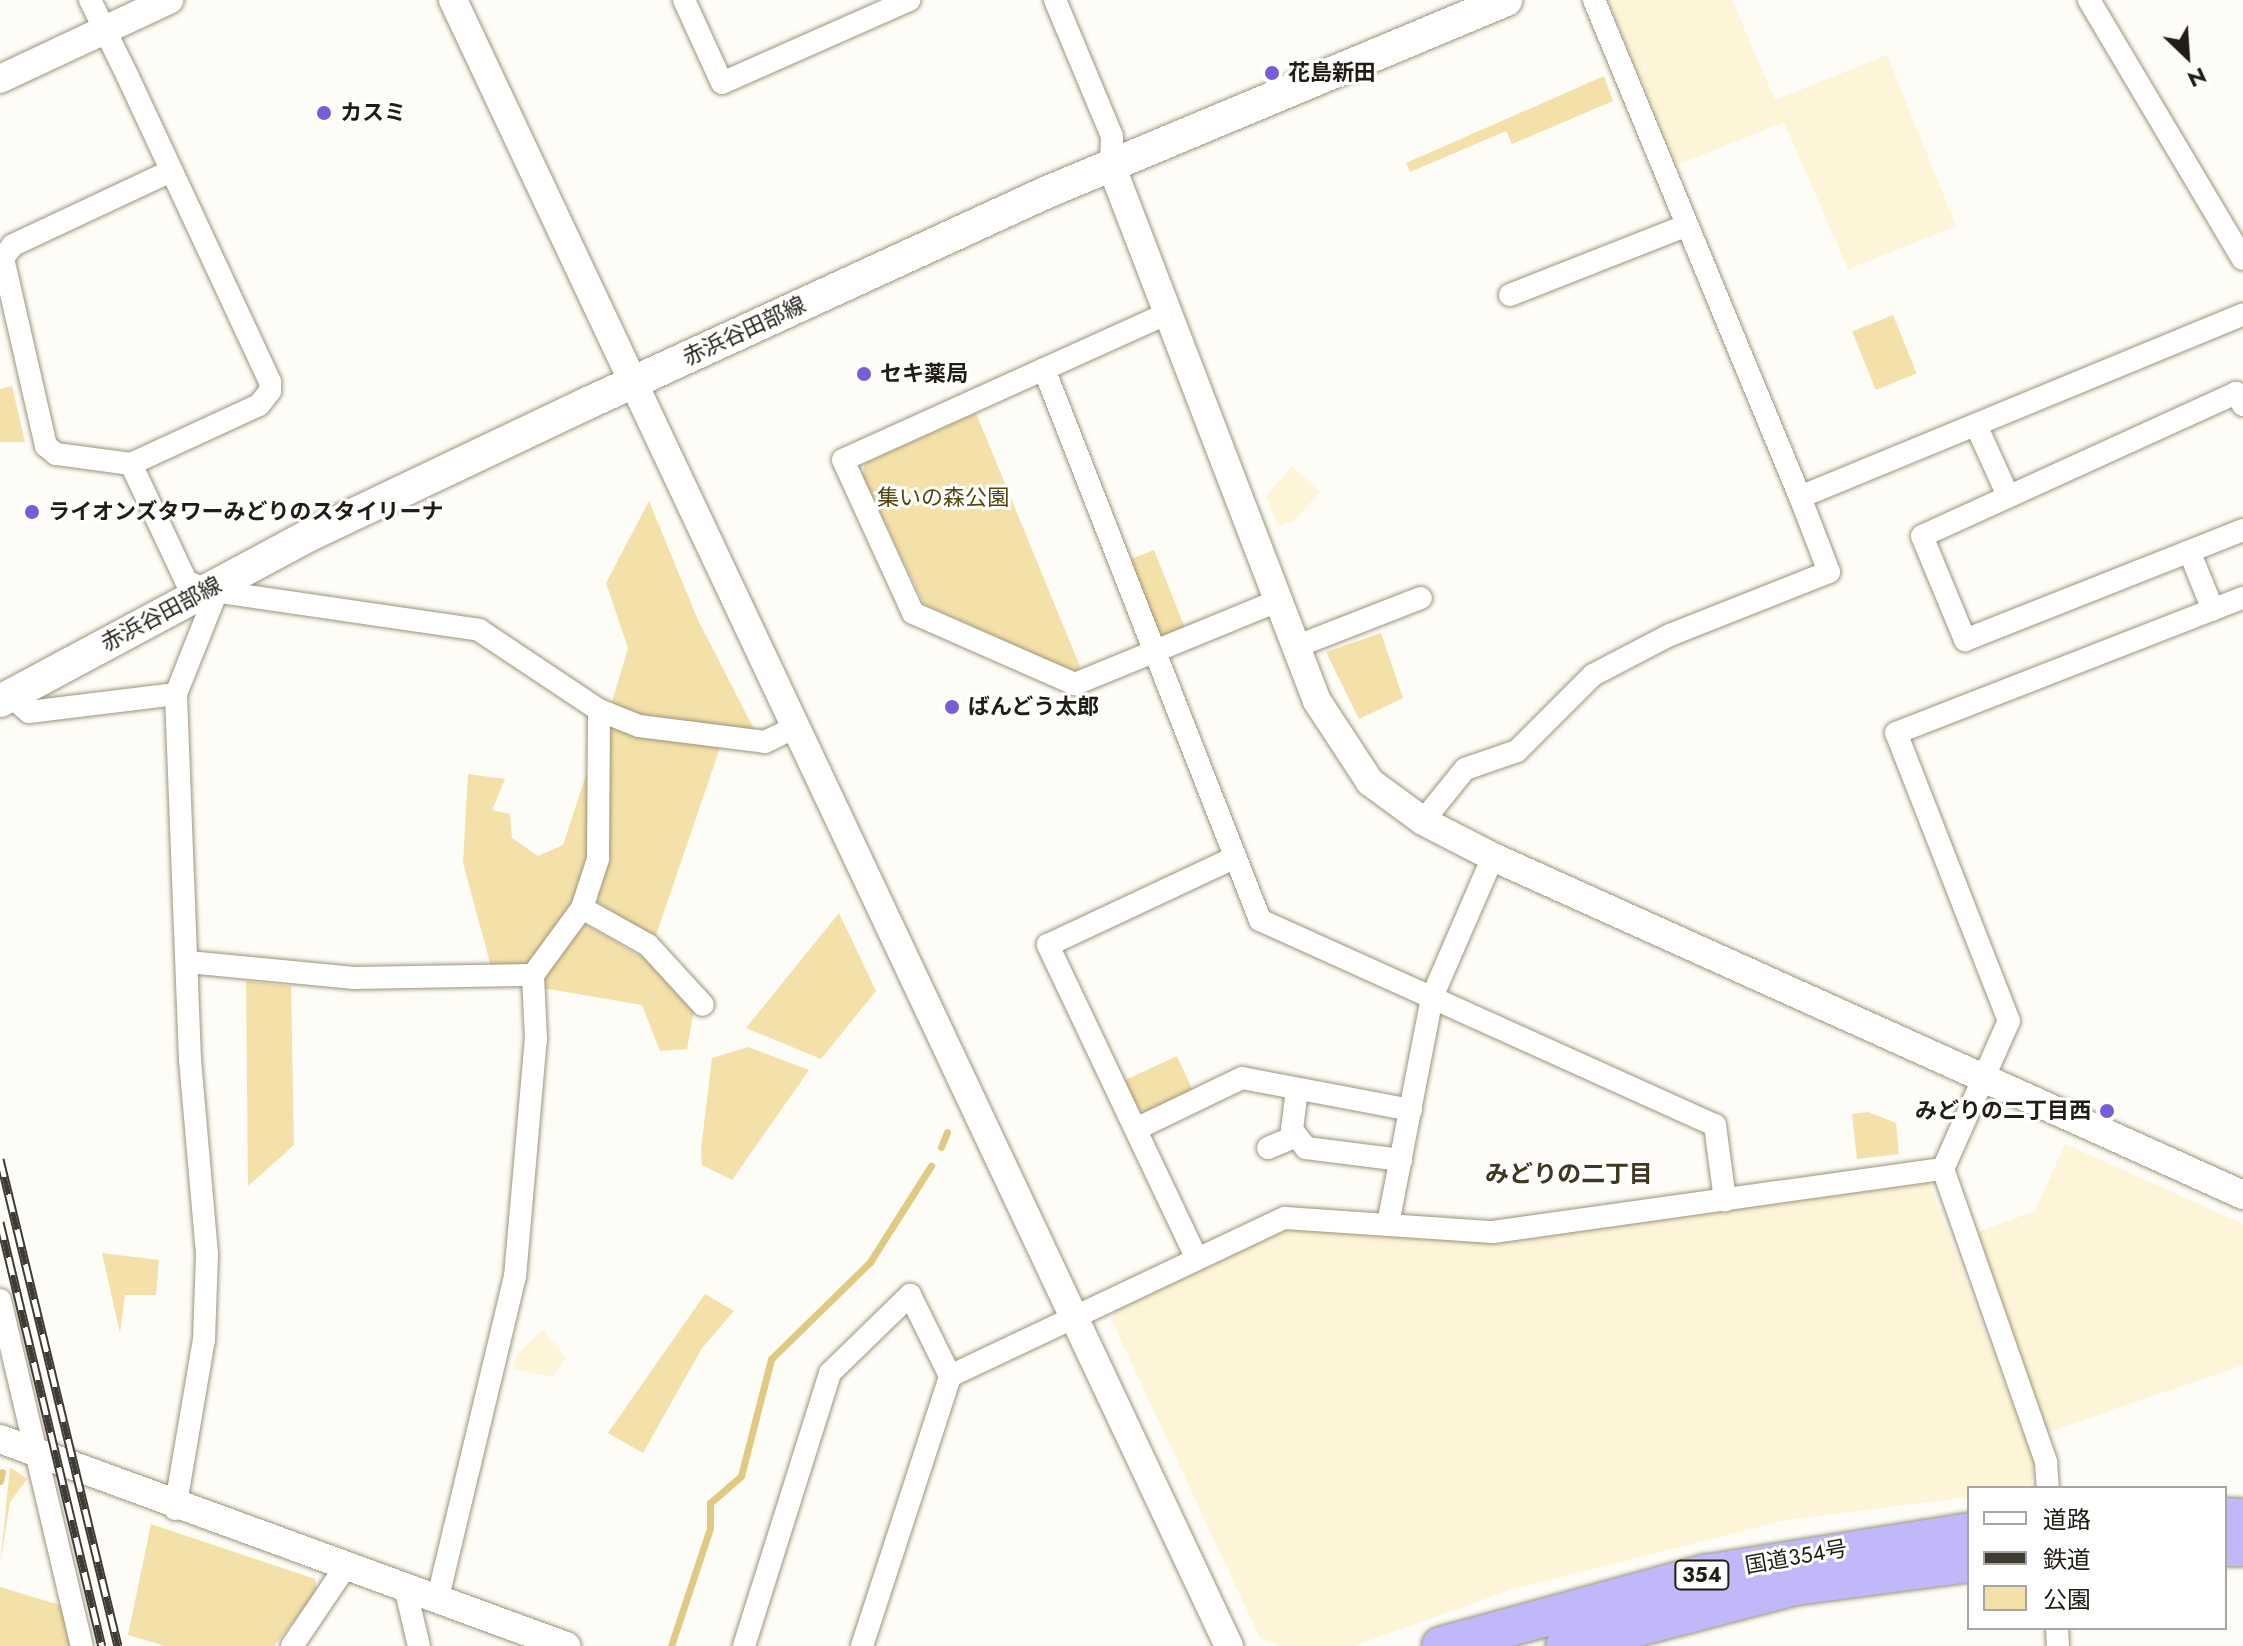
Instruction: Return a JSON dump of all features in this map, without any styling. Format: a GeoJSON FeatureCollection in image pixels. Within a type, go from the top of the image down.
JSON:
{"type":"FeatureCollection","features":[{"type":"Feature","properties":{"kind":"highway","name":"国道354号"},"geometry":{"type":"LineString","coordinates":[[1441,1646],[1705,1574],[1967,1532]]}},
{"type":"Feature","properties":{"kind":"highway","name":"国道354号"},"geometry":{"type":"LineString","coordinates":[[1565,1646],[1796,1586],[1967,1563]]}},
{"type":"Feature","properties":{"kind":"main road","name":"赤浜谷田部線"},"geometry":{"type":"LineString","coordinates":[[5,698],[211,590],[632,382],[1111,165],[1506,0]]}},
{"type":"Feature","properties":{"kind":"street"},"geometry":{"type":"LineString","coordinates":[[90,0],[171,171],[270,391],[259,405],[131,464],[56,454],[46,446],[3,258],[13,245],[171,171]]}},
{"type":"Feature","properties":{"kind":"street"},"geometry":{"type":"LineString","coordinates":[[3,77],[169,0]]}},
{"type":"Feature","properties":{"kind":"street"},"geometry":{"type":"LineString","coordinates":[[453,0],[1071,1319],[1229,1646]]}},
{"type":"Feature","properties":{"kind":"street"},"geometry":{"type":"LineString","coordinates":[[684,0],[722,83],[909,0]]}},
{"type":"Feature","properties":{"kind":"street"},"geometry":{"type":"LineString","coordinates":[[1055,0],[1112,136],[1111,165],[1295,647],[1348,755],[1370,782],[1423,821],[1493,857],[2243,1195]]}},
{"type":"Feature","properties":{"kind":"street"},"geometry":{"type":"LineString","coordinates":[[1423,821],[1465,769],[1517,751],[1593,675],[1670,635],[1829,572],[1594,0]]}},
{"type":"Feature","properties":{"kind":"street"},"geometry":{"type":"LineString","coordinates":[[2089,0],[2243,259]]}},
{"type":"Feature","properties":{"kind":"street"},"geometry":{"type":"LineString","coordinates":[[1510,295],[1685,226]]}},
{"type":"Feature","properties":{"kind":"street"},"geometry":{"type":"LineString","coordinates":[[1166,314],[843,460],[913,613],[1075,684],[1277,601]]}},
{"type":"Feature","properties":{"kind":"street"},"geometry":{"type":"LineString","coordinates":[[1800,497],[2243,314]]}},
{"type":"Feature","properties":{"kind":"street"},"geometry":{"type":"LineString","coordinates":[[1044,369],[1260,920],[1715,1125],[1725,1200]]}},
{"type":"Feature","properties":{"kind":"street"},"geometry":{"type":"LineString","coordinates":[[2243,405],[2236,393],[1922,536],[1965,640],[2243,530]]}},
{"type":"Feature","properties":{"kind":"street"},"geometry":{"type":"LineString","coordinates":[[1976,425],[2008,496]]}},
{"type":"Feature","properties":{"kind":"street"},"geometry":{"type":"LineString","coordinates":[[131,464],[186,581],[211,590],[479,630],[599,710],[639,726],[765,742],[794,728]]}},
{"type":"Feature","properties":{"kind":"street"},"geometry":{"type":"LineString","coordinates":[[2190,553],[2213,610]]}},
{"type":"Feature","properties":{"kind":"street"},"geometry":{"type":"LineString","coordinates":[[175,1509],[207,1310],[176,694],[211,590]]}},
{"type":"Feature","properties":{"kind":"street"},"geometry":{"type":"LineString","coordinates":[[1295,647],[1421,598]]}},
{"type":"Feature","properties":{"kind":"street"},"geometry":{"type":"LineString","coordinates":[[2048,1486],[2046,1462],[1943,1169],[2009,1021],[1896,733],[2243,598]]}},
{"type":"Feature","properties":{"kind":"street"},"geometry":{"type":"LineString","coordinates":[[5,698],[29,712],[176,694]]}},
{"type":"Feature","properties":{"kind":"street"},"geometry":{"type":"LineString","coordinates":[[438,1597],[515,1277],[536,1039],[533,975],[582,908],[598,859],[599,710]]}},
{"type":"Feature","properties":{"kind":"street"},"geometry":{"type":"LineString","coordinates":[[1388,1224],[1432,997],[1493,857]]}},
{"type":"Feature","properties":{"kind":"street"},"geometry":{"type":"LineString","coordinates":[[1197,1259],[1048,945],[1234,858]]}},
{"type":"Feature","properties":{"kind":"street"},"geometry":{"type":"LineString","coordinates":[[582,908],[648,945],[703,1005]]}},
{"type":"Feature","properties":{"kind":"street"},"geometry":{"type":"LineString","coordinates":[[188,962],[354,978],[533,975]]}},
{"type":"Feature","properties":{"kind":"street"},"geometry":{"type":"LineString","coordinates":[[1136,1129],[1242,1078],[1411,1110]]}},
{"type":"Feature","properties":{"kind":"street"},"geometry":{"type":"LineString","coordinates":[[1294,1137],[1297,1089]]}},
{"type":"Feature","properties":{"kind":"street"},"geometry":{"type":"LineString","coordinates":[[1294,1137],[1321,1155],[1401,1160]]}},
{"type":"Feature","properties":{"kind":"street"},"geometry":{"type":"LineString","coordinates":[[1268,1148],[1294,1137]]}},
{"type":"Feature","properties":{"kind":"street"},"geometry":{"type":"LineString","coordinates":[[950,1376],[1285,1218],[1493,1232],[1943,1169]]}},
{"type":"Feature","properties":{"kind":"street"},"geometry":{"type":"LineString","coordinates":[[744,1646],[830,1373],[910,1295],[950,1376],[862,1646]]}},
{"type":"Feature","properties":{"kind":"street"},"geometry":{"type":"LineString","coordinates":[[0,1300],[82,1646]]}},
{"type":"Feature","properties":{"kind":"street"},"geometry":{"type":"LineString","coordinates":[[0,1439],[175,1509],[438,1597],[562,1645]]}},
{"type":"Feature","properties":{"kind":"street"},"geometry":{"type":"LineString","coordinates":[[292,1646],[346,1566]]}},
{"type":"Feature","properties":{"kind":"street"},"geometry":{"type":"LineString","coordinates":[[405,1587],[419,1646]]}},
{"type":"Feature","properties":{"kind":"shaded area"},"geometry":{"type":"Polygon","coordinates":[[[1608,0],[1732,0],[1775,100],[1887,55],[1956,226],[1848,269],[1784,122],[1677,165],[1608,0]]]}},
{"type":"Feature","properties":{"kind":"shaded area"},"geometry":{"type":"Polygon","coordinates":[[[1292,466],[1320,492],[1294,521],[1278,527],[1266,496],[1292,466]]]}},
{"type":"Feature","properties":{"kind":"shaded area"},"geometry":{"type":"Polygon","coordinates":[[[2065,1144],[2243,1224],[2243,1365],[2048,1432],[1977,1232],[2035,1211],[2065,1144]]]}},
{"type":"Feature","properties":{"kind":"shaded area"},"geometry":{"type":"Polygon","coordinates":[[[1929,1182],[2035,1465],[2031,1486],[1967,1486],[1967,1497],[1786,1520],[1510,1590],[1354,1646],[1282,1646],[1260,1638],[1112,1321],[1116,1310],[1286,1228],[1491,1242],[1929,1182]]]}},
{"type":"Feature","properties":{"kind":"shaded area"},"geometry":{"type":"Polygon","coordinates":[[[543,1330],[566,1357],[553,1377],[513,1369],[517,1355],[543,1330]]]}},
{"type":"Feature","properties":{"kind":"green space"},"geometry":{"type":"Polygon","coordinates":[[[1604,76],[1613,101],[1512,144],[1506,131],[1410,172],[1406,163],[1604,76]]]}},
{"type":"Feature","properties":{"kind":"green space"},"geometry":{"type":"Polygon","coordinates":[[[1893,315],[1917,373],[1876,390],[1852,331],[1893,315]]]}},
{"type":"Feature","properties":{"kind":"green space"},"geometry":{"type":"Polygon","coordinates":[[[12,386],[25,442],[0,442],[0,389],[12,386]]]}},
{"type":"Feature","properties":{"kind":"green space","name":"集いの森公園"},"geometry":{"type":"Polygon","coordinates":[[[976,413],[1081,669],[1074,672],[924,604],[862,474],[865,463],[976,413]]]}},
{"type":"Feature","properties":{"kind":"green space"},"geometry":{"type":"Polygon","coordinates":[[[649,501],[698,620],[757,735],[635,719],[612,702],[628,648],[606,583],[649,501]]]}},
{"type":"Feature","properties":{"kind":"green space"},"geometry":{"type":"Polygon","coordinates":[[[1154,550],[1185,628],[1165,636],[1155,631],[1126,561],[1154,550]]]}},
{"type":"Feature","properties":{"kind":"green space"},"geometry":{"type":"Polygon","coordinates":[[[1381,633],[1403,698],[1359,719],[1326,652],[1381,633]]]}},
{"type":"Feature","properties":{"kind":"green space"},"geometry":{"type":"Polygon","coordinates":[[[603,724],[721,745],[655,938],[598,902],[603,724]]]}},
{"type":"Feature","properties":{"kind":"green space"},"geometry":{"type":"Polygon","coordinates":[[[587,772],[588,856],[577,897],[525,967],[492,970],[463,863],[468,774],[505,779],[492,810],[510,814],[512,838],[538,856],[563,845],[587,772]]]}},
{"type":"Feature","properties":{"kind":"green space"},"geometry":{"type":"Polygon","coordinates":[[[839,913],[876,991],[821,1059],[746,1028],[839,913]]]}},
{"type":"Feature","properties":{"kind":"green space"},"geometry":{"type":"Polygon","coordinates":[[[585,924],[649,961],[694,1010],[687,1049],[660,1051],[642,1005],[543,988],[543,977],[585,924]]]}},
{"type":"Feature","properties":{"kind":"green space"},"geometry":{"type":"Polygon","coordinates":[[[246,981],[291,986],[294,1145],[248,1186],[246,981]]]}},
{"type":"Feature","properties":{"kind":"green space"},"geometry":{"type":"Polygon","coordinates":[[[748,1047],[809,1070],[732,1180],[702,1165],[701,1149],[712,1058],[748,1047]]]}},
{"type":"Feature","properties":{"kind":"green space"},"geometry":{"type":"Polygon","coordinates":[[[1177,1056],[1193,1091],[1148,1112],[1136,1109],[1123,1081],[1177,1056]]]}},
{"type":"Feature","properties":{"kind":"green space"},"geometry":{"type":"Polygon","coordinates":[[[1868,1112],[1896,1123],[1899,1154],[1857,1159],[1852,1114],[1868,1112]]]}},
{"type":"Feature","properties":{"kind":"green space"},"geometry":{"type":"Polygon","coordinates":[[[102,1253],[159,1260],[156,1295],[125,1295],[120,1333],[102,1253]]]}},
{"type":"Feature","properties":{"kind":"green space"},"geometry":{"type":"Polygon","coordinates":[[[705,1294],[734,1311],[702,1348],[643,1453],[608,1433],[705,1294]]]}},
{"type":"Feature","properties":{"kind":"green space"},"geometry":{"type":"Polygon","coordinates":[[[10,1467],[27,1479],[10,1502],[0,1566],[10,1467]]]}},
{"type":"Feature","properties":{"kind":"green space"},"geometry":{"type":"Polygon","coordinates":[[[151,1524],[315,1579],[317,1591],[274,1646],[165,1646],[128,1635],[151,1524]]]}},
{"type":"Feature","properties":{"kind":"green space"},"geometry":{"type":"Polygon","coordinates":[[[0,1587],[63,1606],[73,1646],[0,1646],[0,1587]]]}},
{"type":"Feature","properties":{"kind":"waterway"},"geometry":{"type":"LineString","coordinates":[[941,1147],[947,1132]]}},
{"type":"Feature","properties":{"kind":"waterway"},"geometry":{"type":"LineString","coordinates":[[671,1646],[710,1528],[710,1503],[741,1476],[771,1359],[870,1262],[931,1166]]}},
{"type":"Feature","properties":{"kind":"waterway"},"geometry":{"type":"LineString","coordinates":[[0,1481],[2,1472]]}},
{"type":"Feature","properties":{"kind":"railway"},"geometry":{"type":"LineString","coordinates":[[0,1159],[118,1646]]}},
{"type":"Feature","properties":{"kind":"railway"},"geometry":{"type":"LineString","coordinates":[[0,1222],[102,1646]]}},
{"type":"Feature","properties":{"kind":"place","name":"花島新田"},"geometry":{"type":"Point","coordinates":[1272,73]}},
{"type":"Feature","properties":{"kind":"place","name":"カスミ"},"geometry":{"type":"Point","coordinates":[324,113]}},
{"type":"Feature","properties":{"kind":"place","name":"セキ薬局"},"geometry":{"type":"Point","coordinates":[864,374]}},
{"type":"Feature","properties":{"kind":"place","name":"ライオンズタワーみどりのスタイリーナ"},"geometry":{"type":"Point","coordinates":[32,512]}},
{"type":"Feature","properties":{"kind":"place","name":"ばんどう太郎"},"geometry":{"type":"Point","coordinates":[952,707]}},
{"type":"Feature","properties":{"kind":"place","name":"みどりの二丁目西"},"geometry":{"type":"Point","coordinates":[2107,1111]}},
{"type":"Feature","properties":{"kind":"district","name":"みどりの二丁目"},"geometry":{"type":"Point","coordinates":[1569,1174]}}]}
